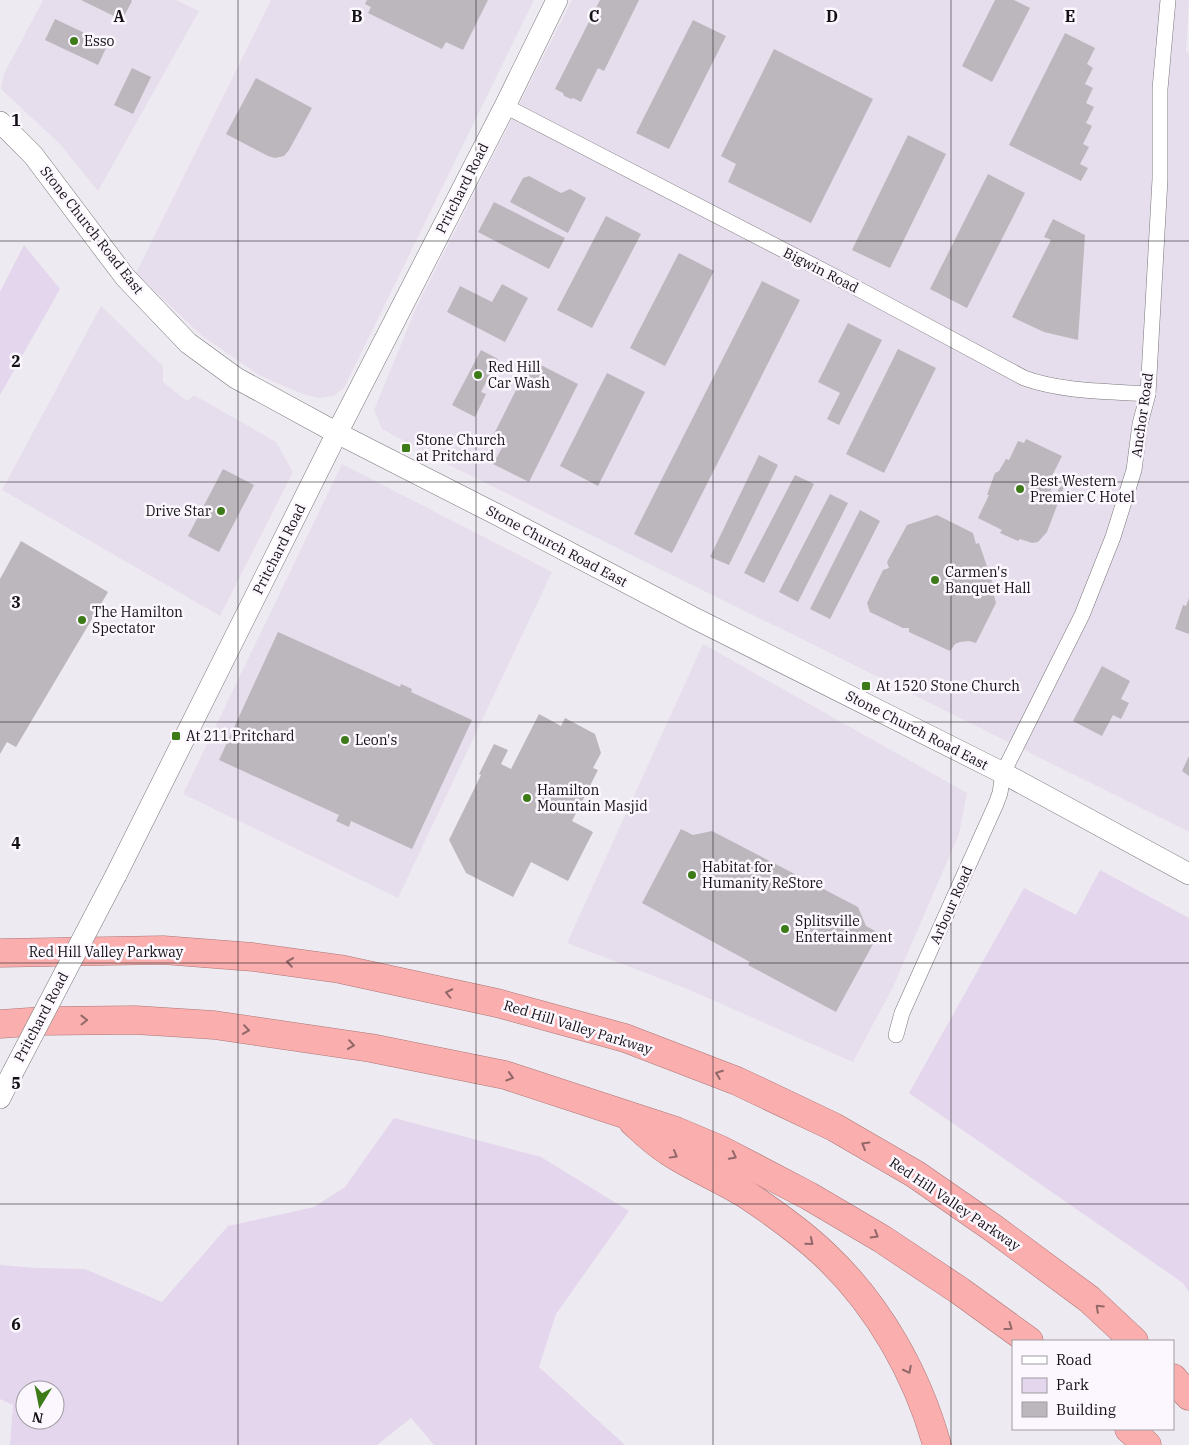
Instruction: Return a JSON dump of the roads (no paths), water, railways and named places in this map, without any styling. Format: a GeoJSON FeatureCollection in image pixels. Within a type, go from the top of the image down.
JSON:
{"type":"FeatureCollection","features":[{"type":"Feature","properties":{"kind":"highway","name":"Red Hill Valley Parkway"},"geometry":{"type":"LineString","coordinates":[[0,953],[163,950],[253,958],[340,969],[497,1003],[625,1038],[736,1081],[834,1127],[915,1174],[993,1228],[1089,1299],[1133,1340]]}},
{"type":"Feature","properties":{"kind":"highway"},"geometry":{"type":"LineString","coordinates":[[0,1024],[43,1021],[135,1020],[224,1027],[371,1048],[505,1075],[676,1131],[721,1150],[809,1196],[882,1239],[960,1291],[1028,1340]]}},
{"type":"Feature","properties":{"kind":"highway"},"geometry":{"type":"LineString","coordinates":[[622,1113],[667,1151],[746,1194],[790,1225],[826,1255],[854,1286],[894,1343],[913,1379],[929,1416],[937,1445]]}},
{"type":"Feature","properties":{"kind":"highway"},"geometry":{"type":"LineString","coordinates":[[1174,1374],[1189,1382]]}},
{"type":"Feature","properties":{"kind":"highway"},"geometry":{"type":"LineString","coordinates":[[1174,1379],[1189,1396]]}},
{"type":"Feature","properties":{"kind":"highway"},"geometry":{"type":"LineString","coordinates":[[1130,1430],[1147,1445]]}},
{"type":"Feature","properties":{"kind":"main road","name":"Pritchard Road"},"geometry":{"type":"LineString","coordinates":[[0,1098],[116,875],[337,433],[505,106],[557,0]]}},
{"type":"Feature","properties":{"kind":"main road","name":"Stone Church Road East"},"geometry":{"type":"LineString","coordinates":[[0,122],[33,155],[125,277],[188,343],[236,378],[337,433],[694,618],[1002,773],[1189,874]]}},
{"type":"Feature","properties":{"kind":"street","name":"Anchor Road"},"geometry":{"type":"LineString","coordinates":[[1002,773],[1082,615],[1114,537],[1134,470],[1140,424],[1148,394],[1160,178],[1160,89],[1168,0]]}},
{"type":"Feature","properties":{"kind":"street","name":"Bigwin Road"},"geometry":{"type":"LineString","coordinates":[[505,106],[858,289],[1024,378],[1056,386],[1148,394]]}},
{"type":"Feature","properties":{"kind":"street","name":"Arbour Road"},"geometry":{"type":"LineString","coordinates":[[896,1035],[902,1013],[996,804],[1000,793],[1002,773]]}},
{"type":"Feature","properties":{"kind":"place","name":"Esso"},"geometry":{"type":"Point","coordinates":[74,41]}},
{"type":"Feature","properties":{"kind":"place","name":"Red Hill Car Wash"},"geometry":{"type":"Point","coordinates":[478,375]}},
{"type":"Feature","properties":{"kind":"place","name":"Stone Church at Pritchard"},"geometry":{"type":"Point","coordinates":[406,448]}},
{"type":"Feature","properties":{"kind":"place","name":"Best Western Premier C Hotel"},"geometry":{"type":"Point","coordinates":[1020,489]}},
{"type":"Feature","properties":{"kind":"place","name":"Drive Star"},"geometry":{"type":"Point","coordinates":[221,511]}},
{"type":"Feature","properties":{"kind":"place","name":"Carmen's Banquet Hall"},"geometry":{"type":"Point","coordinates":[935,580]}},
{"type":"Feature","properties":{"kind":"place","name":"The Hamilton Spectator"},"geometry":{"type":"Point","coordinates":[82,620]}},
{"type":"Feature","properties":{"kind":"place","name":"At 1520 Stone Church"},"geometry":{"type":"Point","coordinates":[866,686]}},
{"type":"Feature","properties":{"kind":"place","name":"At 211 Pritchard"},"geometry":{"type":"Point","coordinates":[176,736]}},
{"type":"Feature","properties":{"kind":"place","name":"Leon's"},"geometry":{"type":"Point","coordinates":[345,740]}},
{"type":"Feature","properties":{"kind":"place","name":"Hamilton Mountain Masjid"},"geometry":{"type":"Point","coordinates":[527,798]}},
{"type":"Feature","properties":{"kind":"place","name":"Habitat for Humanity ReStore"},"geometry":{"type":"Point","coordinates":[692,875]}},
{"type":"Feature","properties":{"kind":"place","name":"Splitsville Entertainment"},"geometry":{"type":"Point","coordinates":[785,929]}}]}
